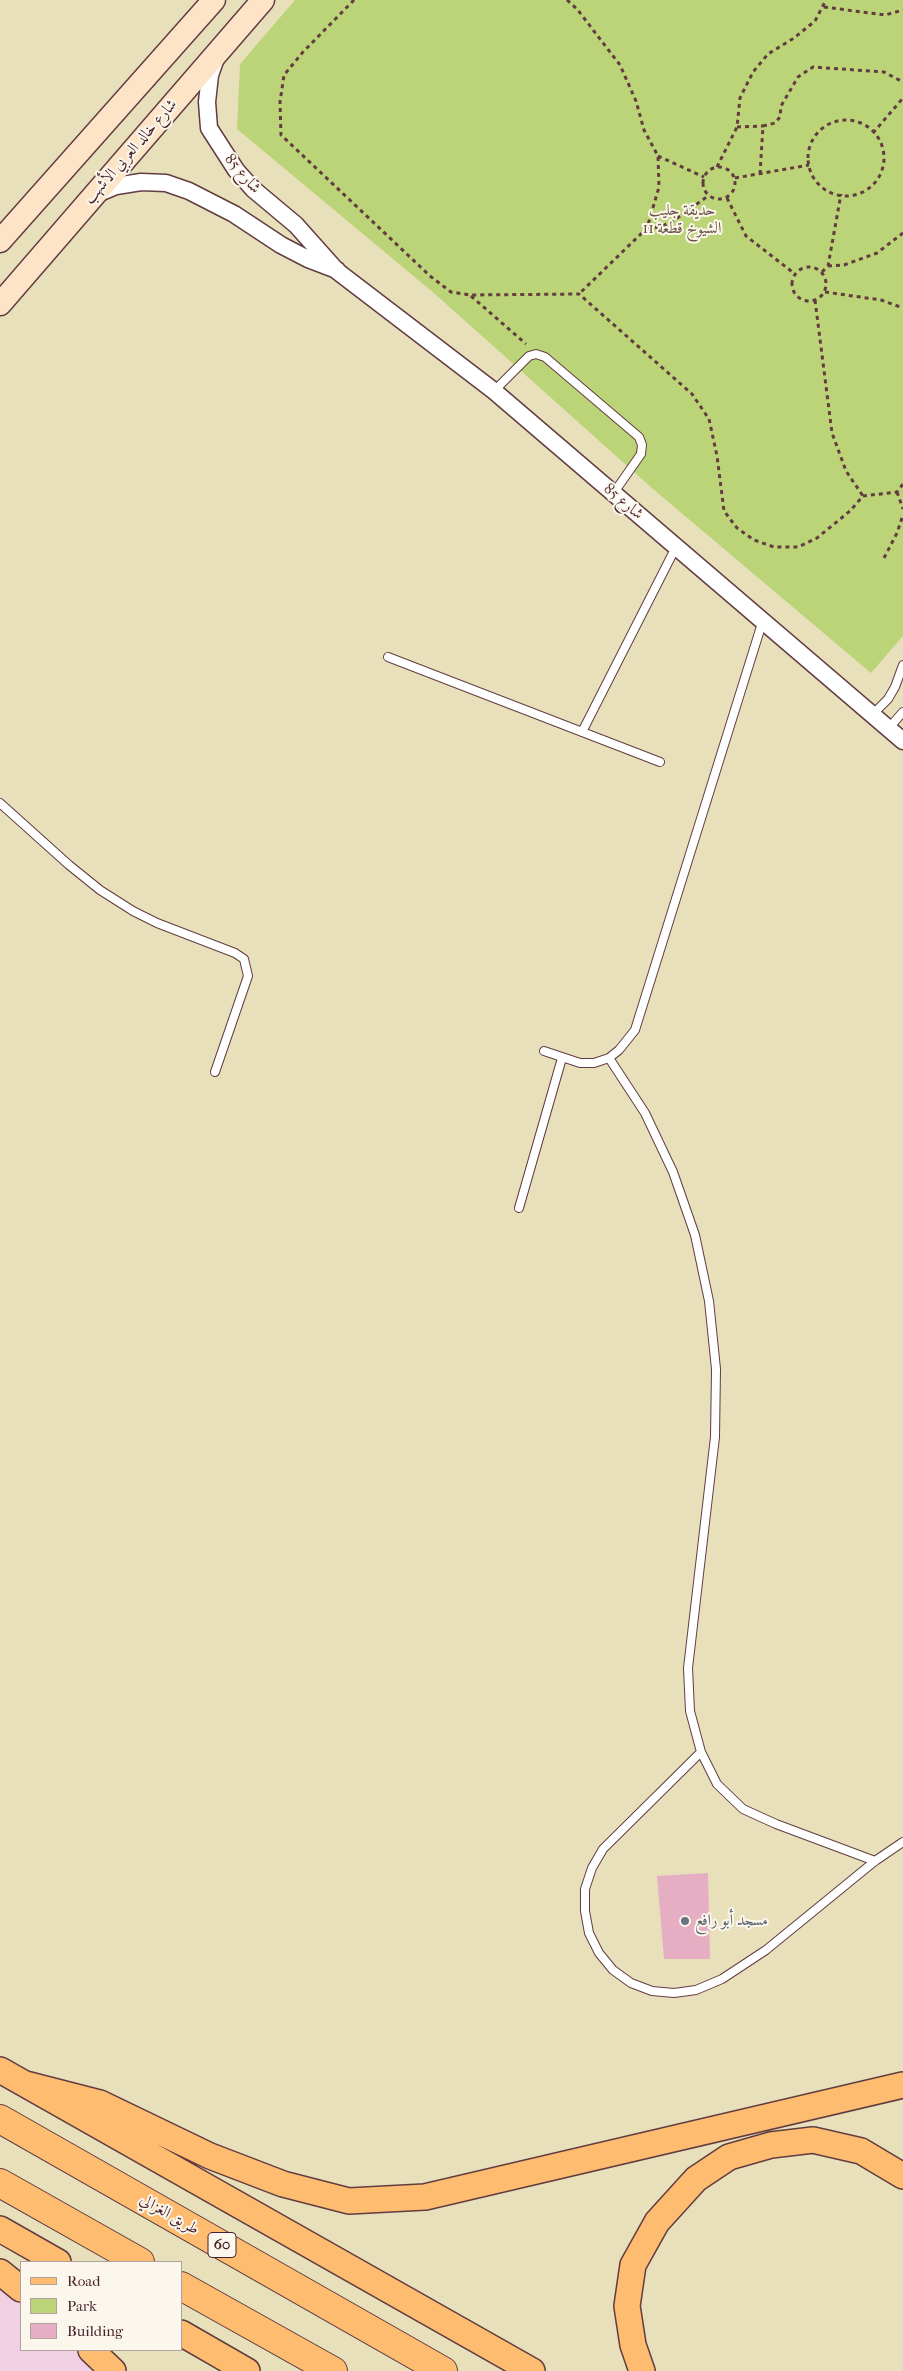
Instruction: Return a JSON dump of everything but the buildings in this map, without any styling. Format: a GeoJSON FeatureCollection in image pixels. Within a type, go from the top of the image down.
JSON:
{"type":"FeatureCollection","features":[{"type":"Feature","properties":{"kind":"highway","name":"طريق الغزالي"},"geometry":{"type":"LineString","coordinates":[[0,2119],[443,2371]]}},
{"type":"Feature","properties":{"kind":"highway"},"geometry":{"type":"LineString","coordinates":[[0,2183],[138,2261]]}},
{"type":"Feature","properties":{"kind":"highway"},"geometry":{"type":"LineString","coordinates":[[0,2193],[59,2216]]}},
{"type":"Feature","properties":{"kind":"highway"},"geometry":{"type":"LineString","coordinates":[[182,2287],[333,2371]]}},
{"type":"Feature","properties":{"kind":"main road"},"geometry":{"type":"LineString","coordinates":[[0,241],[214,0]]}},
{"type":"Feature","properties":{"kind":"main road","name":"شارع خالد العربي الأشهب"},"geometry":{"type":"LineString","coordinates":[[0,304],[263,0]]}},
{"type":"Feature","properties":{"kind":"main road"},"geometry":{"type":"LineString","coordinates":[[0,2070],[532,2371]]}},
{"type":"Feature","properties":{"kind":"main road"},"geometry":{"type":"LineString","coordinates":[[26,2084],[100,2104],[210,2156],[283,2184],[349,2201],[425,2197],[903,2085]]}},
{"type":"Feature","properties":{"kind":"main road"},"geometry":{"type":"LineString","coordinates":[[642,2371],[633,2345],[627,2306],[634,2265],[657,2222],[696,2179],[729,2157],[772,2145],[813,2140],[861,2151],[903,2176]]}},
{"type":"Feature","properties":{"kind":"main road"},"geometry":{"type":"LineString","coordinates":[[0,2229],[56,2261]]}},
{"type":"Feature","properties":{"kind":"main road"},"geometry":{"type":"LineString","coordinates":[[0,2272],[20,2288]]}},
{"type":"Feature","properties":{"kind":"main road"},"geometry":{"type":"LineString","coordinates":[[182,2334],[247,2371]]}},
{"type":"Feature","properties":{"kind":"main road"},"geometry":{"type":"LineString","coordinates":[[92,2351],[113,2371]]}},
{"type":"Feature","properties":{"kind":"street","name":"شارع 85"},"geometry":{"type":"LineString","coordinates":[[219,50],[210,75],[207,102],[209,128],[236,170],[253,189],[296,225],[337,271],[494,392],[903,741]]}},
{"type":"Feature","properties":{"kind":"street","name":"شارع 85"},"geometry":{"type":"LineString","coordinates":[[93,196],[124,185],[141,182],[166,183],[212,201],[281,245],[337,271]]}},
{"type":"Feature","properties":{"kind":"lane"},"geometry":{"type":"LineString","coordinates":[[494,392],[529,356],[536,354],[545,357],[639,437],[642,445],[641,454],[614,494]]}},
{"type":"Feature","properties":{"kind":"lane"},"geometry":{"type":"LineString","coordinates":[[582,732],[676,547]]}},
{"type":"Feature","properties":{"kind":"lane"},"geometry":{"type":"LineString","coordinates":[[544,1051],[580,1063],[594,1063],[608,1058],[624,1046],[635,1030],[763,620]]}},
{"type":"Feature","properties":{"kind":"lane"},"geometry":{"type":"LineString","coordinates":[[388,657],[660,762]]}},
{"type":"Feature","properties":{"kind":"lane"},"geometry":{"type":"LineString","coordinates":[[872,715],[888,699],[902,670]]}},
{"type":"Feature","properties":{"kind":"lane"},"geometry":{"type":"LineString","coordinates":[[888,729],[903,712]]}},
{"type":"Feature","properties":{"kind":"lane"},"geometry":{"type":"LineString","coordinates":[[0,803],[100,890],[157,923],[236,953],[244,959],[248,976],[215,1072]]}},
{"type":"Feature","properties":{"kind":"lane"},"geometry":{"type":"LineString","coordinates":[[519,1208],[562,1058]]}},
{"type":"Feature","properties":{"kind":"lane"},"geometry":{"type":"LineString","coordinates":[[608,1058],[644,1113],[673,1172],[695,1235],[709,1301],[716,1369],[716,1437],[688,1668],[690,1711],[701,1752],[717,1784],[743,1809],[776,1824],[875,1861]]}},
{"type":"Feature","properties":{"kind":"lane"},"geometry":{"type":"LineString","coordinates":[[701,1752],[604,1849],[592,1868],[585,1889],[584,1912],[589,1933],[599,1953],[613,1970],[631,1983],[652,1991],[674,1993],[696,1990],[722,1979],[766,1950],[875,1861],[903,1842]]}},
{"type":"Feature","properties":{"kind":"path"},"geometry":{"type":"LineString","coordinates":[[354,0],[303,52],[284,76],[280,102],[281,135],[430,276],[451,292],[470,295],[579,294],[692,394],[709,419],[717,456],[724,512],[736,528],[754,540],[774,547],[798,547],[817,538],[850,511],[863,496],[897,492],[903,484]]}},
{"type":"Feature","properties":{"kind":"path"},"geometry":{"type":"LineString","coordinates":[[567,0],[620,65],[636,101],[644,130],[658,156],[659,187],[647,228],[579,294]]}},
{"type":"Feature","properties":{"kind":"path"},"geometry":{"type":"LineString","coordinates":[[717,167],[737,127],[740,98],[753,72],[768,54],[794,38],[815,20],[826,0]]}},
{"type":"Feature","properties":{"kind":"path"},"geometry":{"type":"LineString","coordinates":[[824,6],[885,15],[903,10]]}},
{"type":"Feature","properties":{"kind":"path"},"geometry":{"type":"LineString","coordinates":[[737,127],[763,126],[775,123],[780,117],[781,106],[798,77],[813,67],[884,72],[903,82]]}},
{"type":"Feature","properties":{"kind":"path"},"geometry":{"type":"LineString","coordinates":[[873,133],[903,98]]}},
{"type":"Feature","properties":{"kind":"path"},"geometry":{"type":"LineString","coordinates":[[839,120],[863,123],[873,133],[880,139],[884,163],[874,184],[853,196],[829,193],[811,176],[807,153],[818,131],[839,120]]}},
{"type":"Feature","properties":{"kind":"path"},"geometry":{"type":"LineString","coordinates":[[760,174],[763,126]]}},
{"type":"Feature","properties":{"kind":"path"},"geometry":{"type":"LineString","coordinates":[[658,156],[704,177]]}},
{"type":"Feature","properties":{"kind":"path"},"geometry":{"type":"LineString","coordinates":[[735,178],[809,165]]}},
{"type":"Feature","properties":{"kind":"path"},"geometry":{"type":"LineString","coordinates":[[717,167],[728,169],[735,178],[735,189],[727,198],[717,200],[708,196],[703,187],[704,177],[709,170],[717,167]]}},
{"type":"Feature","properties":{"kind":"path"},"geometry":{"type":"LineString","coordinates":[[822,272],[828,266],[841,194]]}},
{"type":"Feature","properties":{"kind":"path"},"geometry":{"type":"LineString","coordinates":[[647,228],[660,227],[673,221],[708,196]]}},
{"type":"Feature","properties":{"kind":"path"},"geometry":{"type":"LineString","coordinates":[[727,198],[746,236],[795,274]]}},
{"type":"Feature","properties":{"kind":"path"},"geometry":{"type":"LineString","coordinates":[[828,266],[844,265],[877,253],[903,233]]}},
{"type":"Feature","properties":{"kind":"path"},"geometry":{"type":"LineString","coordinates":[[825,292],[826,278],[822,272],[813,267],[808,267],[795,274],[792,282],[793,291],[798,298],[806,301],[815,300],[825,292],[881,300],[903,308]]}},
{"type":"Feature","properties":{"kind":"path"},"geometry":{"type":"LineString","coordinates":[[470,295],[513,331]]}},
{"type":"Feature","properties":{"kind":"path"},"geometry":{"type":"LineString","coordinates":[[815,300],[832,433],[846,471],[863,496]]}},
{"type":"Feature","properties":{"kind":"path"},"geometry":{"type":"LineString","coordinates":[[897,492],[903,509]]}},
{"type":"Feature","properties":{"kind":"path"},"geometry":{"type":"LineString","coordinates":[[884,558],[897,533],[903,515]]}},
{"type":"Feature","properties":{"kind":"shaded area"},"geometry":{"type":"Polygon","coordinates":[[[0,2272],[20,2288],[20,2351],[92,2351],[113,2371],[0,2371],[0,2272]]]}},
{"type":"Feature","properties":{"kind":"green space","name":"حديقة جليب الشيوخ قطعة 11"},"geometry":{"type":"Polygon","coordinates":[[[295,0],[903,0],[903,636],[871,673],[653,489],[435,294],[237,129],[240,64],[295,0]]]}},
{"type":"Feature","properties":{"kind":"place","name":"مسجد أبو رافع"},"geometry":{"type":"Point","coordinates":[685,1921]}}]}
